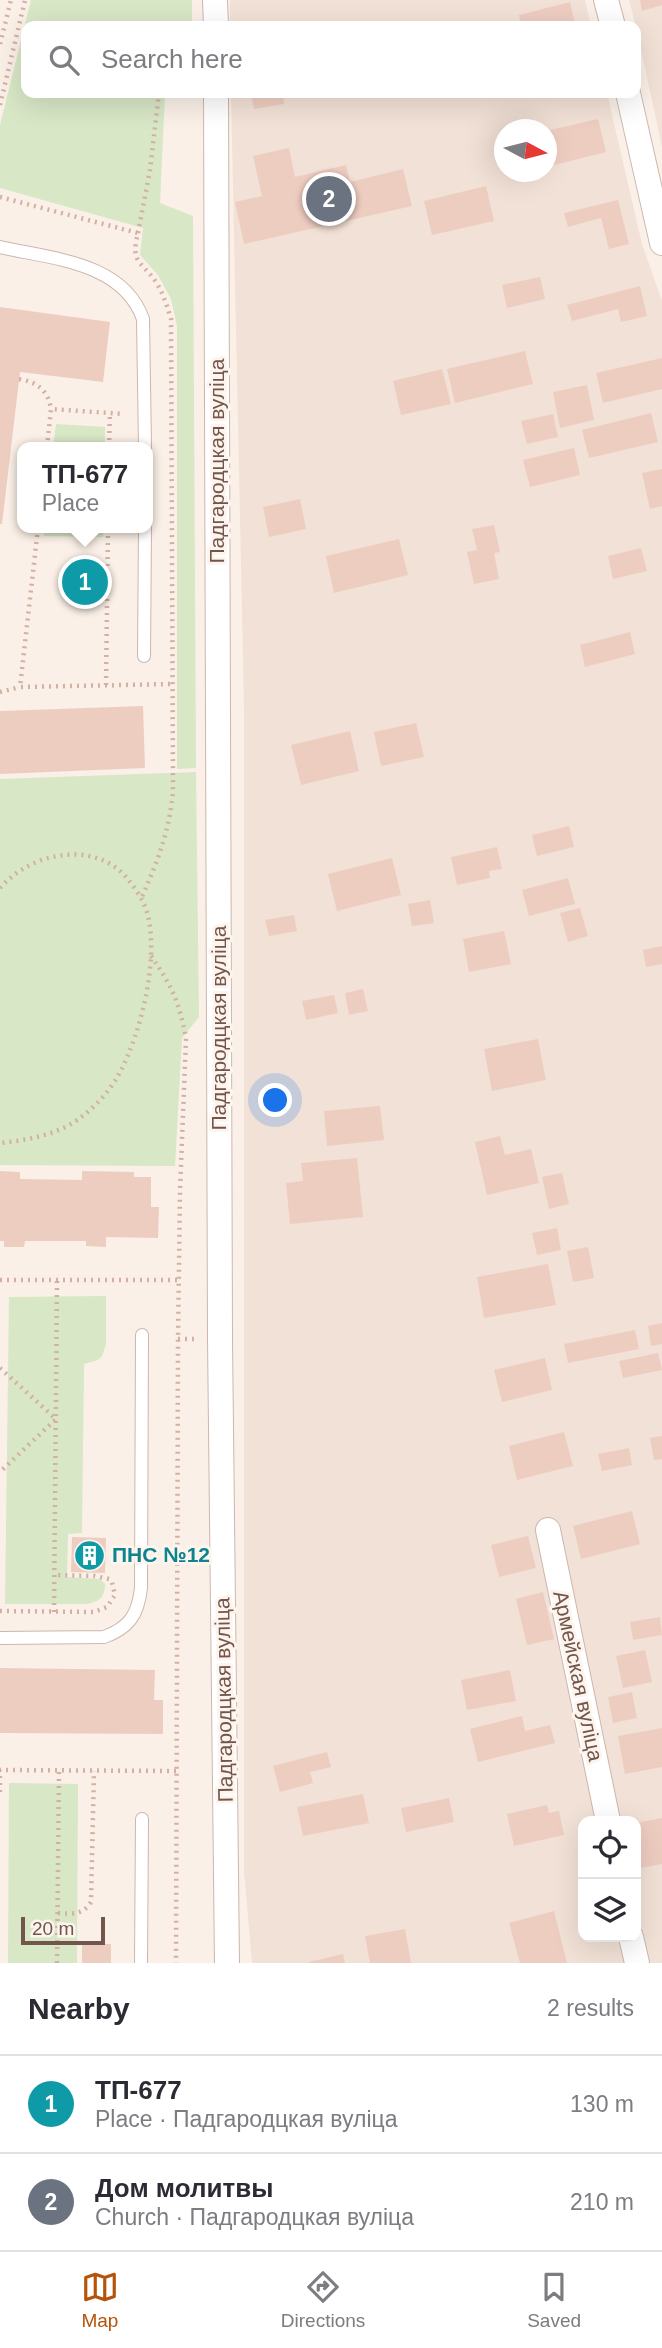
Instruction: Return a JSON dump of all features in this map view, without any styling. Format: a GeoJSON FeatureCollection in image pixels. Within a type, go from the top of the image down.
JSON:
{"type":"FeatureCollection","features":[{"type":"Feature","properties":{"kind":"street"},"geometry":{"type":"LineString","coordinates":[[215,0],[215,21]]}},
{"type":"Feature","properties":{"kind":"street"},"geometry":{"type":"LineString","coordinates":[[606,0],[611,21]]}},
{"type":"Feature","properties":{"kind":"street","name":"Падгародцкая вуліца"},"geometry":{"type":"LineString","coordinates":[[216,98],[219,1325],[227,1963]]}},
{"type":"Feature","properties":{"kind":"street"},"geometry":{"type":"LineString","coordinates":[[629,98],[662,243]]}},
{"type":"Feature","properties":{"kind":"street","name":"Армейская вуліца"},"geometry":{"type":"LineString","coordinates":[[548,1530],[607,1816]]}},
{"type":"Feature","properties":{"kind":"street"},"geometry":{"type":"LineString","coordinates":[[632,1942],[637,1963]]}},
{"type":"Feature","properties":{"kind":"lane"},"geometry":{"type":"LineString","coordinates":[[0,247],[97,271],[115,280],[129,292],[143,319],[145,442]]}},
{"type":"Feature","properties":{"kind":"lane"},"geometry":{"type":"LineString","coordinates":[[144,656],[145,533]]}},
{"type":"Feature","properties":{"kind":"lane"},"geometry":{"type":"LineString","coordinates":[[0,1638],[104,1637],[117,1633],[135,1616],[141,1588],[142,1335]]}},
{"type":"Feature","properties":{"kind":"lane"},"geometry":{"type":"LineString","coordinates":[[141,1963],[142,1819]]}},
{"type":"Feature","properties":{"kind":"path"},"geometry":{"type":"LineString","coordinates":[[0,44],[11,0]]}},
{"type":"Feature","properties":{"kind":"path"},"geometry":{"type":"LineString","coordinates":[[0,105],[26,0]]}},
{"type":"Feature","properties":{"kind":"path"},"geometry":{"type":"LineString","coordinates":[[141,899],[159,858],[172,811],[172,330],[168,308],[160,289],[136,260],[134,250],[149,177],[158,98]]}},
{"type":"Feature","properties":{"kind":"path"},"geometry":{"type":"LineString","coordinates":[[0,197],[138,233]]}},
{"type":"Feature","properties":{"kind":"path"},"geometry":{"type":"LineString","coordinates":[[19,379],[35,383],[42,388],[50,401],[48,442]]}},
{"type":"Feature","properties":{"kind":"path"},"geometry":{"type":"LineString","coordinates":[[51,409],[145,415]]}},
{"type":"Feature","properties":{"kind":"path"},"geometry":{"type":"LineString","coordinates":[[109,442],[110,413]]}},
{"type":"Feature","properties":{"kind":"path"},"geometry":{"type":"LineString","coordinates":[[20,687],[37,533]]}},
{"type":"Feature","properties":{"kind":"path"},"geometry":{"type":"LineString","coordinates":[[106,685],[108,533]]}},
{"type":"Feature","properties":{"kind":"path"},"geometry":{"type":"LineString","coordinates":[[0,692],[20,687],[172,684]]}},
{"type":"Feature","properties":{"kind":"path"},"geometry":{"type":"LineString","coordinates":[[0,888],[18,871],[54,856],[72,854],[106,862],[121,871],[146,909],[151,931],[152,956],[148,985],[131,1046],[119,1074],[101,1100],[79,1119],[51,1133],[22,1141],[0,1143]]}},
{"type":"Feature","properties":{"kind":"path"},"geometry":{"type":"LineString","coordinates":[[152,956],[170,984],[186,1038],[179,1280],[176,1963]]}},
{"type":"Feature","properties":{"kind":"path"},"geometry":{"type":"LineString","coordinates":[[0,1280],[179,1280]]}},
{"type":"Feature","properties":{"kind":"path"},"geometry":{"type":"LineString","coordinates":[[54,1612],[57,1280]]}},
{"type":"Feature","properties":{"kind":"path"},"geometry":{"type":"LineString","coordinates":[[0,1368],[56,1419]]}},
{"type":"Feature","properties":{"kind":"path"},"geometry":{"type":"LineString","coordinates":[[0,1472],[56,1419]]}},
{"type":"Feature","properties":{"kind":"path"},"geometry":{"type":"LineString","coordinates":[[0,1611],[101,1610],[107,1607],[115,1595],[113,1582],[103,1576],[54,1575]]}},
{"type":"Feature","properties":{"kind":"path"},"geometry":{"type":"LineString","coordinates":[[0,1792],[0,1769],[177,1771]]}},
{"type":"Feature","properties":{"kind":"path"},"geometry":{"type":"LineString","coordinates":[[57,1963],[60,1770]]}},
{"type":"Feature","properties":{"kind":"path"},"geometry":{"type":"LineString","coordinates":[[58,1913],[81,1912],[91,1902],[94,1771]]}},
{"type":"Feature","properties":{"kind":"shaded area"},"geometry":{"type":"Polygon","coordinates":[[[230,0],[585,0],[590,21],[230,21],[230,0]]]}},
{"type":"Feature","properties":{"kind":"shaded area"},"geometry":{"type":"Polygon","coordinates":[[[629,0],[662,0],[662,147],[641,49],[641,21],[635,21],[629,0]]]}},
{"type":"Feature","properties":{"kind":"shaded area"},"geometry":{"type":"Polygon","coordinates":[[[231,98],[608,98],[642,244],[662,301],[662,1963],[252,1963],[244,1871],[244,707],[231,98]]]}},
{"type":"Feature","properties":{"kind":"green space"},"geometry":{"type":"Polygon","coordinates":[[[31,0],[192,0],[192,21],[26,21],[31,0]]]}},
{"type":"Feature","properties":{"kind":"green space"},"geometry":{"type":"Polygon","coordinates":[[[21,40],[21,98],[165,98],[160,203],[193,216],[196,768],[177,769],[177,326],[171,299],[158,275],[140,255],[143,228],[0,188],[0,125],[21,40]]]}},
{"type":"Feature","properties":{"kind":"green space"},"geometry":{"type":"Polygon","coordinates":[[[56,424],[105,427],[105,442],[54,442],[56,424]]]}},
{"type":"Feature","properties":{"kind":"green space"},"geometry":{"type":"Polygon","coordinates":[[[44,533],[103,533],[103,537],[44,536],[44,533]]]}},
{"type":"Feature","properties":{"kind":"green space"},"geometry":{"type":"Polygon","coordinates":[[[196,772],[199,1017],[182,1038],[175,1166],[0,1165],[0,779],[196,772]]]}},
{"type":"Feature","properties":{"kind":"green space"},"geometry":{"type":"Polygon","coordinates":[[[106,1296],[106,1344],[98,1360],[84,1364],[82,1533],[68,1534],[67,1577],[100,1579],[105,1584],[104,1592],[98,1600],[87,1604],[5,1604],[9,1297],[106,1296]]]}},
{"type":"Feature","properties":{"kind":"green space"},"geometry":{"type":"Polygon","coordinates":[[[9,1783],[78,1784],[77,1963],[8,1963],[9,1783]]]}},
{"type":"Feature","properties":{"kind":"building"},"geometry":{"type":"Polygon","coordinates":[[[640,0],[662,0],[662,5],[642,11],[640,0]]]}},
{"type":"Feature","properties":{"kind":"building"},"geometry":{"type":"Polygon","coordinates":[[[570,2],[574,21],[520,21],[519,15],[570,2]]]}},
{"type":"Feature","properties":{"kind":"building"},"geometry":{"type":"Polygon","coordinates":[[[252,98],[283,98],[284,104],[254,109],[252,98]]]}},
{"type":"Feature","properties":{"kind":"building"},"geometry":{"type":"Polygon","coordinates":[[[598,119],[606,152],[557,164],[557,128],[598,119]]]}},
{"type":"Feature","properties":{"kind":"building"},"geometry":{"type":"Polygon","coordinates":[[[289,148],[295,177],[346,165],[350,182],[403,169],[412,206],[244,244],[235,202],[262,196],[253,156],[289,148]]]}},
{"type":"Feature","properties":{"kind":"building"},"geometry":{"type":"Polygon","coordinates":[[[486,186],[494,221],[432,235],[424,201],[486,186]]]}},
{"type":"Feature","properties":{"kind":"building"},"geometry":{"type":"Polygon","coordinates":[[[618,200],[629,244],[609,249],[601,218],[568,227],[564,213],[618,200]]]}},
{"type":"Feature","properties":{"kind":"building"},"geometry":{"type":"Polygon","coordinates":[[[540,277],[545,299],[507,308],[502,285],[540,277]]]}},
{"type":"Feature","properties":{"kind":"building"},"geometry":{"type":"Polygon","coordinates":[[[640,286],[647,316],[621,322],[618,309],[572,321],[567,305],[640,286]]]}},
{"type":"Feature","properties":{"kind":"building"},"geometry":{"type":"Polygon","coordinates":[[[0,307],[110,322],[103,382],[20,372],[2,524],[0,524],[0,307]]]}},
{"type":"Feature","properties":{"kind":"building"},"geometry":{"type":"Polygon","coordinates":[[[525,351],[533,384],[455,403],[447,369],[525,351]]]}},
{"type":"Feature","properties":{"kind":"building"},"geometry":{"type":"Polygon","coordinates":[[[662,358],[662,389],[603,403],[596,373],[662,358]]]}},
{"type":"Feature","properties":{"kind":"building"},"geometry":{"type":"Polygon","coordinates":[[[442,369],[451,404],[401,415],[393,381],[442,369]]]}},
{"type":"Feature","properties":{"kind":"building"},"geometry":{"type":"Polygon","coordinates":[[[587,385],[594,420],[560,428],[553,392],[587,385]]]}},
{"type":"Feature","properties":{"kind":"building"},"geometry":{"type":"Polygon","coordinates":[[[651,413],[658,442],[589,458],[582,430],[651,413]]]}},
{"type":"Feature","properties":{"kind":"building"},"geometry":{"type":"Polygon","coordinates":[[[553,414],[558,437],[527,444],[521,421],[553,414]]]}},
{"type":"Feature","properties":{"kind":"building"},"geometry":{"type":"Polygon","coordinates":[[[574,448],[580,475],[530,487],[523,460],[574,448]]]}},
{"type":"Feature","properties":{"kind":"building"},"geometry":{"type":"Polygon","coordinates":[[[662,469],[662,506],[650,509],[642,473],[662,469]]]}},
{"type":"Feature","properties":{"kind":"building"},"geometry":{"type":"Polygon","coordinates":[[[300,499],[306,529],[269,537],[263,507],[300,499]]]}},
{"type":"Feature","properties":{"kind":"building"},"geometry":{"type":"Polygon","coordinates":[[[494,525],[500,552],[494,553],[499,579],[474,584],[467,552],[477,550],[472,529],[494,525]]]}},
{"type":"Feature","properties":{"kind":"building"},"geometry":{"type":"Polygon","coordinates":[[[399,539],[408,575],[334,593],[326,556],[399,539]]]}},
{"type":"Feature","properties":{"kind":"building"},"geometry":{"type":"Polygon","coordinates":[[[641,548],[647,571],[613,579],[608,556],[641,548]]]}},
{"type":"Feature","properties":{"kind":"building"},"geometry":{"type":"Polygon","coordinates":[[[104,563],[103,600],[66,601],[65,564],[104,563]]]}},
{"type":"Feature","properties":{"kind":"building"},"geometry":{"type":"Polygon","coordinates":[[[630,632],[635,654],[585,667],[580,645],[630,632]]]}},
{"type":"Feature","properties":{"kind":"building"},"geometry":{"type":"Polygon","coordinates":[[[143,706],[145,768],[0,774],[0,711],[143,706]]]}},
{"type":"Feature","properties":{"kind":"building"},"geometry":{"type":"Polygon","coordinates":[[[416,723],[424,757],[381,766],[374,732],[416,723]]]}},
{"type":"Feature","properties":{"kind":"building"},"geometry":{"type":"Polygon","coordinates":[[[350,731],[359,771],[301,785],[291,745],[350,731]]]}},
{"type":"Feature","properties":{"kind":"building"},"geometry":{"type":"Polygon","coordinates":[[[569,826],[574,847],[537,856],[532,835],[569,826]]]}},
{"type":"Feature","properties":{"kind":"building"},"geometry":{"type":"Polygon","coordinates":[[[497,847],[502,869],[489,871],[490,878],[457,885],[451,857],[497,847]]]}},
{"type":"Feature","properties":{"kind":"building"},"geometry":{"type":"Polygon","coordinates":[[[392,858],[401,895],[337,911],[328,874],[392,858]]]}},
{"type":"Feature","properties":{"kind":"building"},"geometry":{"type":"Polygon","coordinates":[[[568,878],[575,904],[529,916],[522,890],[568,878]]]}},
{"type":"Feature","properties":{"kind":"building"},"geometry":{"type":"Polygon","coordinates":[[[430,900],[434,923],[412,926],[408,904],[430,900]]]}},
{"type":"Feature","properties":{"kind":"building"},"geometry":{"type":"Polygon","coordinates":[[[580,908],[588,936],[568,942],[560,913],[580,908]]]}},
{"type":"Feature","properties":{"kind":"building"},"geometry":{"type":"Polygon","coordinates":[[[294,915],[297,931],[269,936],[265,920],[294,915]]]}},
{"type":"Feature","properties":{"kind":"building"},"geometry":{"type":"Polygon","coordinates":[[[504,931],[511,964],[469,972],[463,939],[504,931]]]}},
{"type":"Feature","properties":{"kind":"building"},"geometry":{"type":"Polygon","coordinates":[[[662,946],[662,964],[646,967],[643,950],[662,946]]]}},
{"type":"Feature","properties":{"kind":"building"},"geometry":{"type":"Polygon","coordinates":[[[363,989],[368,1011],[349,1015],[345,993],[363,989]]]}},
{"type":"Feature","properties":{"kind":"building"},"geometry":{"type":"Polygon","coordinates":[[[334,995],[338,1013],[306,1020],[302,1001],[334,995]]]}},
{"type":"Feature","properties":{"kind":"building"},"geometry":{"type":"Polygon","coordinates":[[[538,1039],[546,1080],[492,1091],[484,1049],[538,1039]]]}},
{"type":"Feature","properties":{"kind":"building"},"geometry":{"type":"Polygon","coordinates":[[[380,1106],[384,1140],[327,1146],[324,1111],[380,1106]]]}},
{"type":"Feature","properties":{"kind":"building"},"geometry":{"type":"Polygon","coordinates":[[[500,1136],[505,1155],[531,1149],[539,1183],[487,1195],[475,1142],[500,1136]]]}},
{"type":"Feature","properties":{"kind":"building"},"geometry":{"type":"Polygon","coordinates":[[[357,1158],[363,1217],[290,1224],[286,1183],[303,1181],[301,1163],[357,1158]]]}},
{"type":"Feature","properties":{"kind":"building"},"geometry":{"type":"Polygon","coordinates":[[[0,1171],[20,1172],[20,1179],[82,1180],[82,1171],[134,1172],[134,1177],[151,1177],[151,1207],[159,1207],[158,1238],[106,1237],[106,1247],[86,1246],[86,1241],[25,1241],[24,1247],[4,1247],[4,1241],[0,1241],[0,1171]]]}},
{"type":"Feature","properties":{"kind":"building"},"geometry":{"type":"Polygon","coordinates":[[[562,1173],[569,1204],[549,1209],[542,1177],[562,1173]]]}},
{"type":"Feature","properties":{"kind":"building"},"geometry":{"type":"Polygon","coordinates":[[[557,1228],[561,1250],[537,1255],[532,1233],[557,1228]]]}},
{"type":"Feature","properties":{"kind":"building"},"geometry":{"type":"Polygon","coordinates":[[[588,1247],[594,1278],[573,1282],[567,1251],[588,1247]]]}},
{"type":"Feature","properties":{"kind":"building"},"geometry":{"type":"Polygon","coordinates":[[[548,1264],[556,1305],[484,1318],[477,1277],[548,1264]]]}},
{"type":"Feature","properties":{"kind":"building"},"geometry":{"type":"Polygon","coordinates":[[[662,1323],[662,1344],[651,1346],[648,1326],[662,1323]]]}},
{"type":"Feature","properties":{"kind":"building"},"geometry":{"type":"Polygon","coordinates":[[[635,1330],[639,1349],[568,1363],[564,1344],[635,1330]]]}},
{"type":"Feature","properties":{"kind":"building"},"geometry":{"type":"Polygon","coordinates":[[[658,1353],[662,1370],[623,1378],[619,1361],[658,1353]]]}},
{"type":"Feature","properties":{"kind":"building"},"geometry":{"type":"Polygon","coordinates":[[[545,1358],[552,1390],[502,1402],[494,1370],[545,1358]]]}},
{"type":"Feature","properties":{"kind":"building"},"geometry":{"type":"Polygon","coordinates":[[[564,1432],[573,1466],[517,1480],[509,1446],[564,1432]]]}},
{"type":"Feature","properties":{"kind":"building"},"geometry":{"type":"Polygon","coordinates":[[[662,1436],[662,1459],[654,1460],[650,1438],[662,1436]]]}},
{"type":"Feature","properties":{"kind":"building"},"geometry":{"type":"Polygon","coordinates":[[[629,1448],[632,1465],[602,1471],[598,1454],[629,1448]]]}},
{"type":"Feature","properties":{"kind":"building"},"geometry":{"type":"Polygon","coordinates":[[[632,1511],[640,1544],[581,1559],[573,1526],[632,1511]]]}},
{"type":"Feature","properties":{"kind":"building"},"geometry":{"type":"Polygon","coordinates":[[[528,1536],[536,1568],[499,1577],[491,1545],[528,1536]]]}},
{"type":"Feature","properties":{"kind":"building","name":"ПНС №12"},"geometry":{"type":"Polygon","coordinates":[[[72,1537],[106,1538],[105,1573],[71,1572],[72,1537]]]}},
{"type":"Feature","properties":{"kind":"building"},"geometry":{"type":"Polygon","coordinates":[[[543,1592],[554,1639],[527,1645],[516,1599],[543,1592]]]}},
{"type":"Feature","properties":{"kind":"building"},"geometry":{"type":"Polygon","coordinates":[[[660,1617],[662,1635],[633,1640],[630,1622],[660,1617]]]}},
{"type":"Feature","properties":{"kind":"building"},"geometry":{"type":"Polygon","coordinates":[[[645,1650],[652,1682],[623,1688],[616,1656],[645,1650]]]}},
{"type":"Feature","properties":{"kind":"building"},"geometry":{"type":"Polygon","coordinates":[[[0,1668],[155,1670],[154,1700],[163,1700],[163,1734],[0,1733],[0,1668]]]}},
{"type":"Feature","properties":{"kind":"building"},"geometry":{"type":"Polygon","coordinates":[[[510,1670],[516,1701],[467,1710],[461,1680],[510,1670]]]}},
{"type":"Feature","properties":{"kind":"building"},"geometry":{"type":"Polygon","coordinates":[[[632,1692],[637,1718],[613,1723],[608,1697],[632,1692]]]}},
{"type":"Feature","properties":{"kind":"building"},"geometry":{"type":"Polygon","coordinates":[[[522,1716],[525,1731],[550,1725],[555,1743],[478,1762],[470,1729],[522,1716]]]}},
{"type":"Feature","properties":{"kind":"building"},"geometry":{"type":"Polygon","coordinates":[[[662,1728],[662,1767],[625,1774],[618,1736],[662,1728]]]}},
{"type":"Feature","properties":{"kind":"building"},"geometry":{"type":"Polygon","coordinates":[[[327,1752],[331,1767],[310,1772],[313,1783],[280,1792],[273,1766],[327,1752]]]}},
{"type":"Feature","properties":{"kind":"building"},"geometry":{"type":"Polygon","coordinates":[[[363,1794],[369,1823],[303,1836],[297,1807],[363,1794]]]}},
{"type":"Feature","properties":{"kind":"building"},"geometry":{"type":"Polygon","coordinates":[[[449,1798],[454,1822],[406,1832],[401,1808],[449,1798]]]}},
{"type":"Feature","properties":{"kind":"building"},"geometry":{"type":"Polygon","coordinates":[[[547,1805],[549,1813],[559,1811],[564,1835],[514,1846],[507,1814],[547,1805]]]}},
{"type":"Feature","properties":{"kind":"building"},"geometry":{"type":"Polygon","coordinates":[[[662,1818],[662,1864],[641,1868],[641,1822],[662,1818]]]}},
{"type":"Feature","properties":{"kind":"building"},"geometry":{"type":"Polygon","coordinates":[[[554,1911],[567,1963],[520,1963],[509,1923],[554,1911]]]}},
{"type":"Feature","properties":{"kind":"building"},"geometry":{"type":"Polygon","coordinates":[[[405,1929],[411,1963],[370,1963],[365,1936],[405,1929]]]}},
{"type":"Feature","properties":{"kind":"building"},"geometry":{"type":"Polygon","coordinates":[[[82,1944],[111,1944],[111,1963],[82,1963],[82,1944]]]}},
{"type":"Feature","properties":{"kind":"building"},"geometry":{"type":"Polygon","coordinates":[[[343,1954],[345,1963],[309,1963],[309,1962],[343,1954]]]}},
{"type":"Feature","properties":{"kind":"place","name":"Дом молитвы"},"geometry":{"type":"Point","coordinates":[329,199]}},
{"type":"Feature","properties":{"kind":"place","name":"ТП-677"},"geometry":{"type":"Point","coordinates":[85,582]}},
{"type":"Feature","properties":{"kind":"place","name":"ПНС №12"},"geometry":{"type":"Point","coordinates":[89,1555]}}]}
